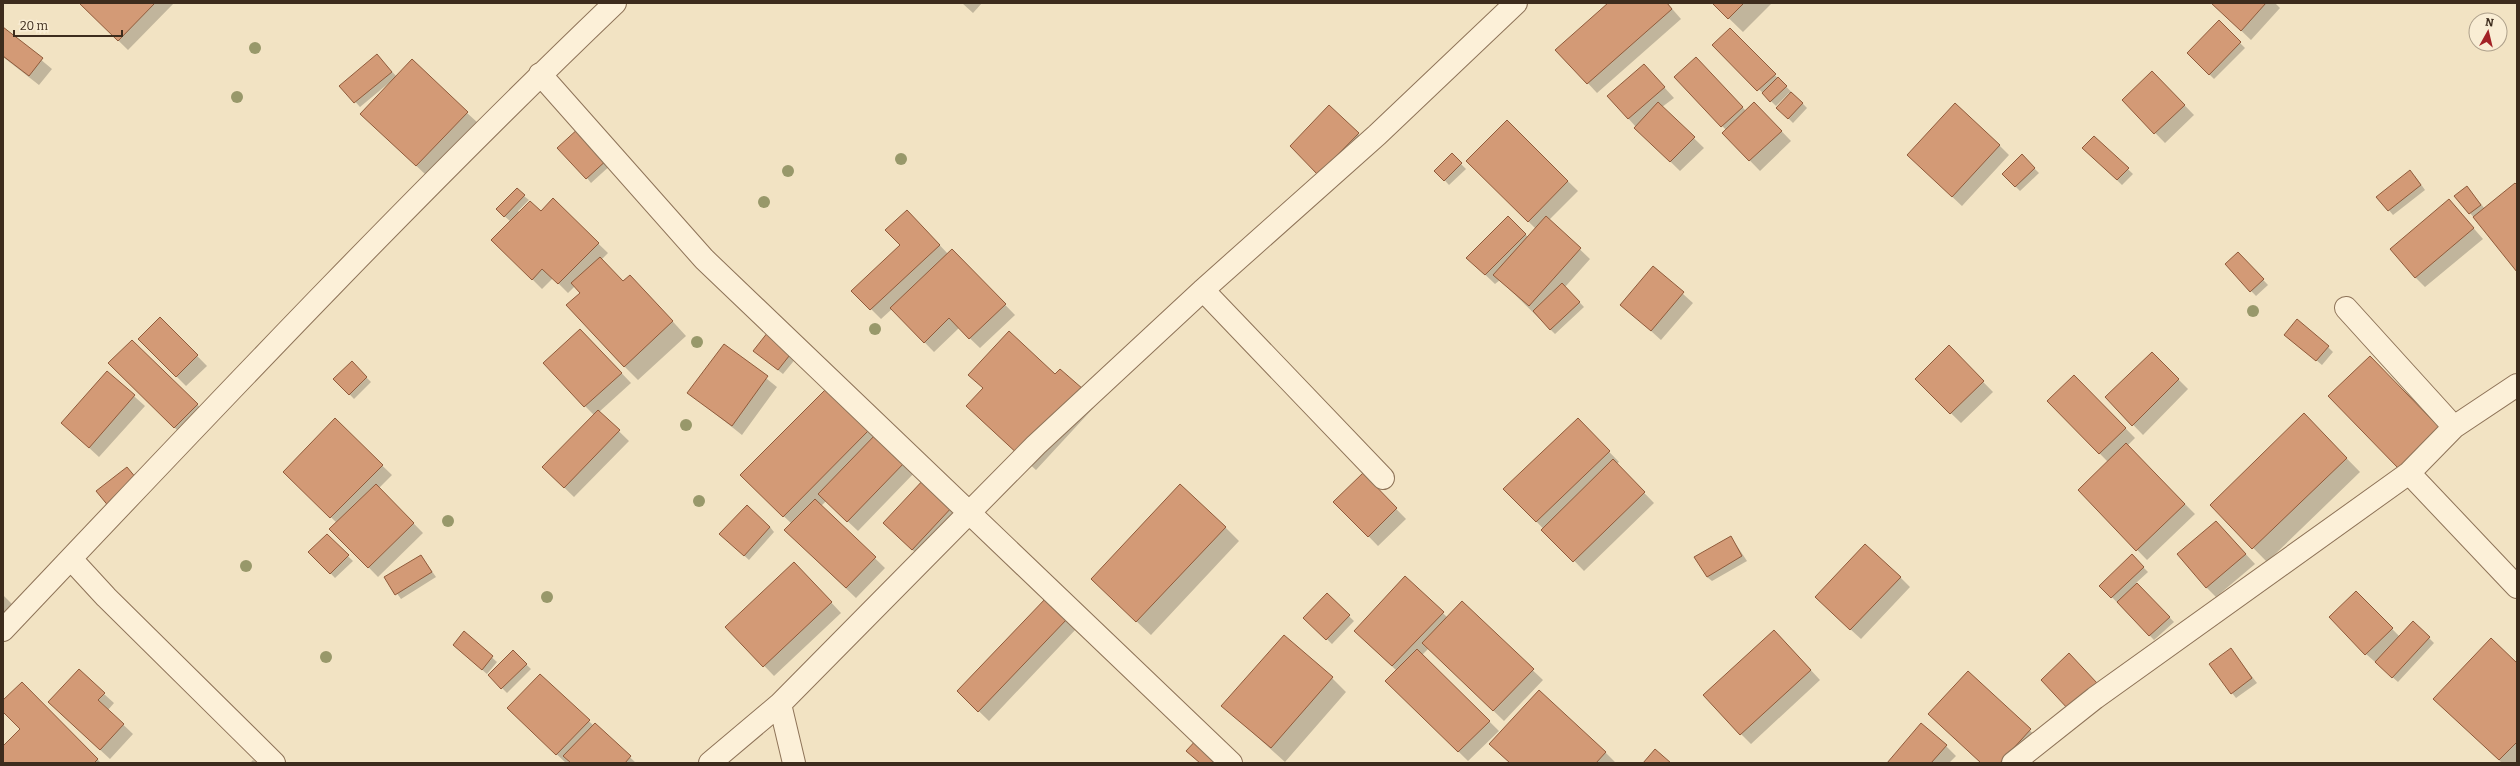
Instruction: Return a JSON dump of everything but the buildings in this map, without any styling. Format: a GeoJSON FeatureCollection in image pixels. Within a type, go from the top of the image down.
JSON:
{"type":"FeatureCollection","features":[{"type":"Feature","properties":{"kind":"street"},"geometry":{"type":"LineString","coordinates":[[3,630],[311,308],[540,74],[615,3]]}},
{"type":"Feature","properties":{"kind":"street"},"geometry":{"type":"LineString","coordinates":[[710,763],[780,704],[1036,446],[1203,290],[1377,135],[1516,3]]}},
{"type":"Feature","properties":{"kind":"street"},"geometry":{"type":"LineString","coordinates":[[540,74],[704,259],[971,512],[1231,763]]}},
{"type":"Feature","properties":{"kind":"street"},"geometry":{"type":"LineString","coordinates":[[1203,290],[1383,478]]}},
{"type":"Feature","properties":{"kind":"street"},"geometry":{"type":"LineString","coordinates":[[2346,308],[2454,427]]}},
{"type":"Feature","properties":{"kind":"street"},"geometry":{"type":"LineString","coordinates":[[2013,763],[2094,698],[2409,474],[2454,427],[2517,385]]}},
{"type":"Feature","properties":{"kind":"street"},"geometry":{"type":"LineString","coordinates":[[2409,474],[2517,587]]}},
{"type":"Feature","properties":{"kind":"street"},"geometry":{"type":"LineString","coordinates":[[71,559],[106,597],[274,763]]}},
{"type":"Feature","properties":{"kind":"street"},"geometry":{"type":"LineString","coordinates":[[780,704],[794,763]]}}]}
